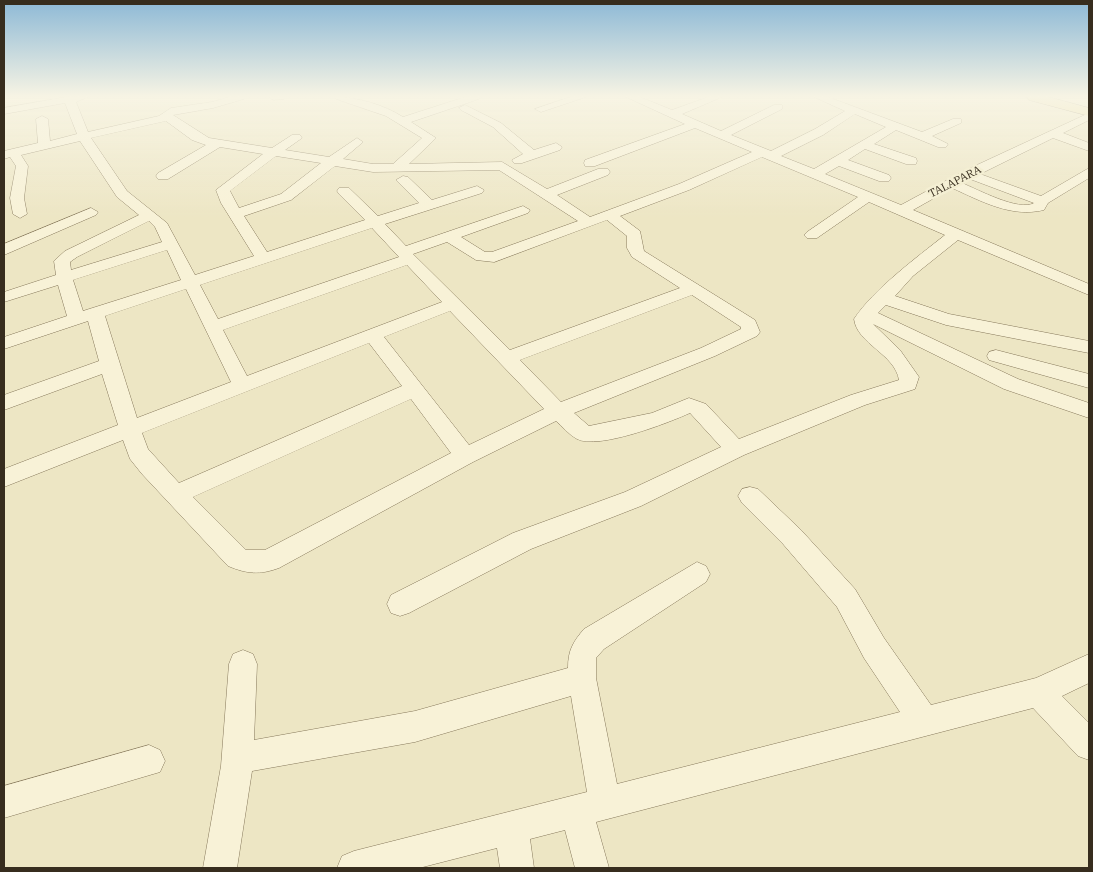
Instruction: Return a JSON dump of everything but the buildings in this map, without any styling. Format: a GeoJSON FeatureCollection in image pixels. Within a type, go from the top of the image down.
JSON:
{"type":"FeatureCollection","features":[{"type":"Feature","properties":{"kind":"street"},"geometry":{"type":"LineString","coordinates":[[43,138],[44,146]]}},
{"type":"Feature","properties":{"kind":"street"},"geometry":{"type":"LineString","coordinates":[[8,154],[81,138]]}},
{"type":"Feature","properties":{"kind":"street"},"geometry":{"type":"LineString","coordinates":[[84,138],[130,202],[158,221],[243,386]]}},
{"type":"Feature","properties":{"kind":"street"},"geometry":{"type":"LineString","coordinates":[[198,138],[216,144],[400,174],[502,166],[556,147]]}},
{"type":"Feature","properties":{"kind":"street"},"geometry":{"type":"LineString","coordinates":[[264,259],[235,214],[223,190],[272,153],[296,138]]}},
{"type":"Feature","properties":{"kind":"street"},"geometry":{"type":"LineString","coordinates":[[400,174],[429,138]]}},
{"type":"Feature","properties":{"kind":"street"},"geometry":{"type":"LineString","coordinates":[[512,138],[532,155]]}},
{"type":"Feature","properties":{"kind":"street"},"geometry":{"type":"LineString","coordinates":[[590,163],[658,138]]}},
{"type":"Feature","properties":{"kind":"street"},"geometry":{"type":"LineString","coordinates":[[728,138],[1089,290]]}},
{"type":"Feature","properties":{"kind":"street"},"geometry":{"type":"LineString","coordinates":[[449,236],[482,257],[494,258],[684,187],[805,138]]}},
{"type":"Feature","properties":{"kind":"street"},"geometry":{"type":"LineString","coordinates":[[816,174],[877,138]]}},
{"type":"Feature","properties":{"kind":"street"},"geometry":{"type":"LineString","coordinates":[[926,138],[942,144]]}},
{"type":"Feature","properties":{"kind":"street","name":"TALAPARA"},"geometry":{"type":"LineString","coordinates":[[903,210],[951,183],[1045,138]]}},
{"type":"Feature","properties":{"kind":"street"},"geometry":{"type":"LineString","coordinates":[[1063,138],[1089,147]]}},
{"type":"Feature","properties":{"kind":"street"},"geometry":{"type":"LineString","coordinates":[[235,214],[286,197],[357,142]]}},
{"type":"Feature","properties":{"kind":"street"},"geometry":{"type":"LineString","coordinates":[[163,176],[216,144]]}},
{"type":"Feature","properties":{"kind":"street"},"geometry":{"type":"LineString","coordinates":[[865,145],[911,161]]}},
{"type":"Feature","properties":{"kind":"street"},"geometry":{"type":"LineString","coordinates":[[8,154],[22,166],[17,198],[20,214]]}},
{"type":"Feature","properties":{"kind":"street"},"geometry":{"type":"LineString","coordinates":[[838,161],[884,178]]}},
{"type":"Feature","properties":{"kind":"street"},"geometry":{"type":"LineString","coordinates":[[502,166],[589,222]]}},
{"type":"Feature","properties":{"kind":"street"},"geometry":{"type":"LineString","coordinates":[[547,194],[603,172]]}},
{"type":"Feature","properties":{"kind":"street"},"geometry":{"type":"LineString","coordinates":[[951,183],[1022,209],[1035,209],[1042,201],[1089,172]]}},
{"type":"Feature","properties":{"kind":"street"},"geometry":{"type":"LineString","coordinates":[[400,174],[429,205]]}},
{"type":"Feature","properties":{"kind":"street"},"geometry":{"type":"LineString","coordinates":[[969,174],[1042,201]]}},
{"type":"Feature","properties":{"kind":"street"},"geometry":{"type":"LineString","coordinates":[[4,343],[477,190]]}},
{"type":"Feature","properties":{"kind":"street"},"geometry":{"type":"LineString","coordinates":[[344,191],[558,411],[584,433],[595,434],[657,420],[689,405],[699,409],[736,449]]}},
{"type":"Feature","properties":{"kind":"street"},"geometry":{"type":"LineString","coordinates":[[812,235],[869,196]]}},
{"type":"Feature","properties":{"kind":"street"},"geometry":{"type":"LineString","coordinates":[[212,327],[406,255],[449,236],[523,210]]}},
{"type":"Feature","properties":{"kind":"street"},"geometry":{"type":"LineString","coordinates":[[4,250],[91,212]]}},
{"type":"Feature","properties":{"kind":"street"},"geometry":{"type":"LineString","coordinates":[[150,215],[65,258],[62,266],[64,277],[86,316],[109,364],[138,453],[237,558],[246,563],[257,564],[270,560],[465,456],[558,411],[708,352],[751,332],[752,328],[749,324],[638,254],[635,248],[635,234],[608,214]]}},
{"type":"Feature","properties":{"kind":"street"},"geometry":{"type":"LineString","coordinates":[[400,604],[522,541],[633,499],[736,449],[858,400],[908,384],[909,377],[893,354],[864,327],[863,319],[907,273],[957,233]]}},
{"type":"Feature","properties":{"kind":"street"},"geometry":{"type":"LineString","coordinates":[[4,297],[171,244]]}},
{"type":"Feature","properties":{"kind":"street"},"geometry":{"type":"LineString","coordinates":[[508,358],[694,289]]}},
{"type":"Feature","properties":{"kind":"street"},"geometry":{"type":"LineString","coordinates":[[884,298],[946,319],[1089,348]]}},
{"type":"Feature","properties":{"kind":"street"},"geometry":{"type":"LineString","coordinates":[[4,478],[454,303]]}},
{"type":"Feature","properties":{"kind":"street"},"geometry":{"type":"LineString","coordinates":[[866,314],[1010,384],[1089,411]]}},
{"type":"Feature","properties":{"kind":"street"},"geometry":{"type":"LineString","coordinates":[[373,335],[465,456]]}},
{"type":"Feature","properties":{"kind":"street"},"geometry":{"type":"LineString","coordinates":[[996,356],[1089,381]]}},
{"type":"Feature","properties":{"kind":"street"},"geometry":{"type":"LineString","coordinates":[[4,403],[109,364]]}},
{"type":"Feature","properties":{"kind":"street"},"geometry":{"type":"LineString","coordinates":[[176,495],[414,389]]}},
{"type":"Feature","properties":{"kind":"street"},"geometry":{"type":"LineString","coordinates":[[750,496],[792,536],[846,598],[874,648],[924,721]]}},
{"type":"Feature","properties":{"kind":"street"},"geometry":{"type":"LineString","coordinates":[[592,868],[590,807],[580,662],[582,653],[586,645],[697,574]]}},
{"type":"Feature","properties":{"kind":"street"},"geometry":{"type":"LineString","coordinates":[[220,868],[230,818],[242,723],[243,664]]}},
{"type":"Feature","properties":{"kind":"street"},"geometry":{"type":"LineString","coordinates":[[354,868],[1038,692],[1089,668]]}},
{"type":"Feature","properties":{"kind":"street"},"geometry":{"type":"LineString","coordinates":[[238,758],[374,735],[439,720],[511,697],[582,678]]}},
{"type":"Feature","properties":{"kind":"street"},"geometry":{"type":"LineString","coordinates":[[1038,692],[1089,745]]}},
{"type":"Feature","properties":{"kind":"street"},"geometry":{"type":"LineString","coordinates":[[4,802],[149,761]]}},
{"type":"Feature","properties":{"kind":"street"},"geometry":{"type":"LineString","coordinates":[[511,828],[517,868]]}}]}
